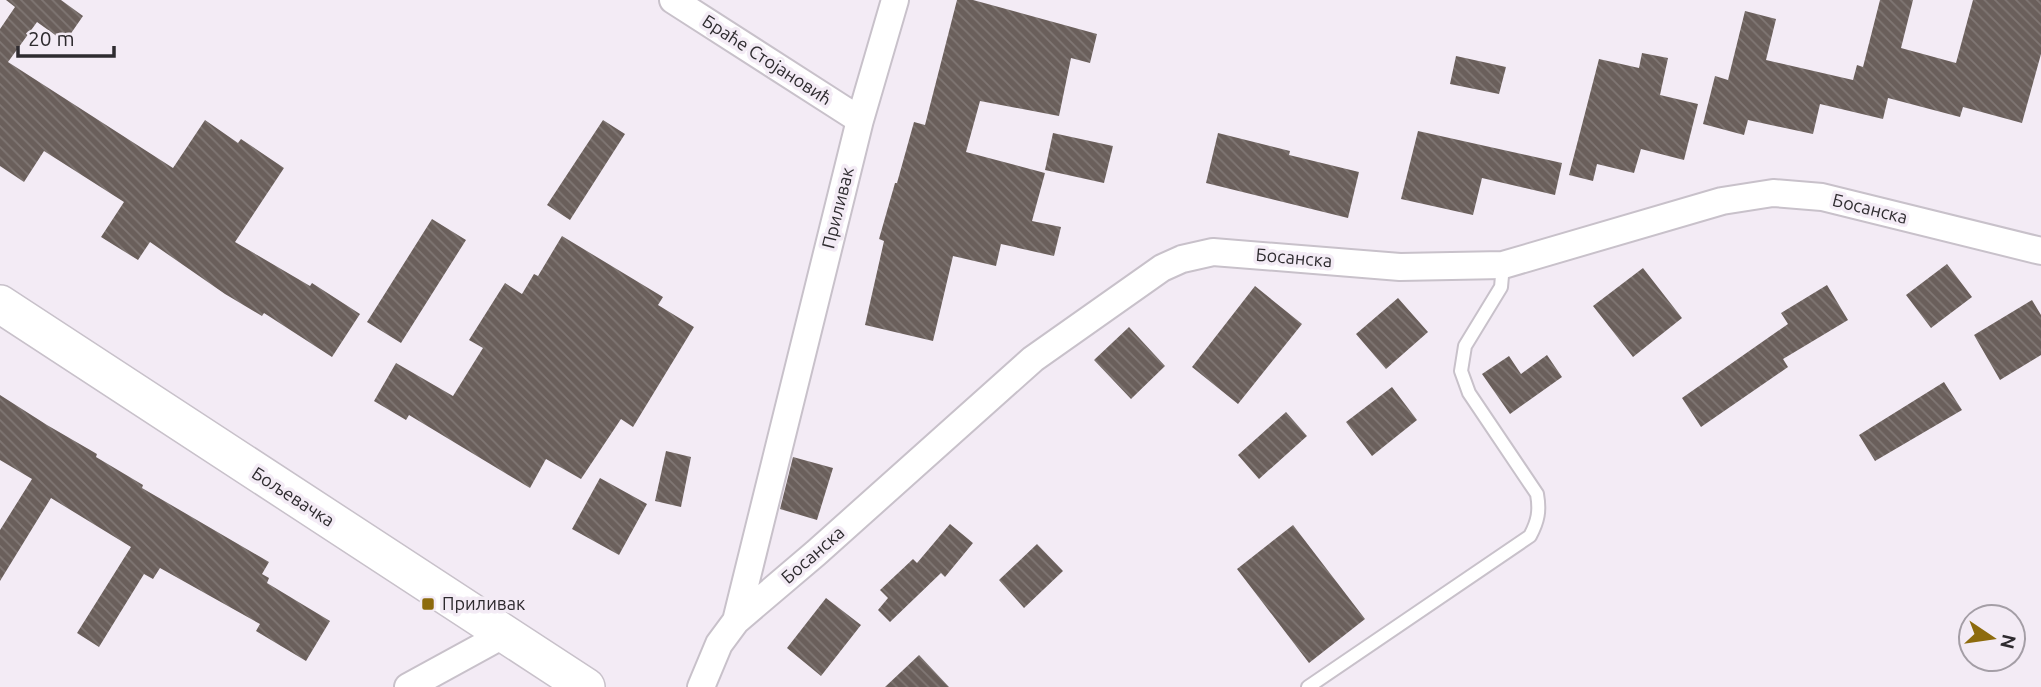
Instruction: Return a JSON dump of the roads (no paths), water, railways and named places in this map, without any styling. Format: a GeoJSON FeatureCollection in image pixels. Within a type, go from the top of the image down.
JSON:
{"type":"FeatureCollection","features":[{"type":"Feature","properties":{"kind":"main road","name":"Бољевачка"},"geometry":{"type":"LineString","coordinates":[[0,304],[586,687]]}},
{"type":"Feature","properties":{"kind":"street","name":"Браће Стојановић"},"geometry":{"type":"LineString","coordinates":[[673,0],[860,120]]}},
{"type":"Feature","properties":{"kind":"street","name":"Приливак"},"geometry":{"type":"LineString","coordinates":[[736,621],[860,120],[895,0]]}},
{"type":"Feature","properties":{"kind":"street","name":"Босанска"},"geometry":{"type":"LineString","coordinates":[[701,687],[719,644],[736,621],[1033,359],[1162,268],[1182,259],[1213,252],[1401,267],[1503,265],[1722,201],[1773,193],[1822,197],[2041,251]]}},
{"type":"Feature","properties":{"kind":"street"},"geometry":{"type":"LineString","coordinates":[[408,687],[505,634]]}},
{"type":"Feature","properties":{"kind":"lane"},"geometry":{"type":"LineString","coordinates":[[1308,687],[1530,536],[1537,523],[1540,510],[1537,495],[1469,393],[1461,372],[1465,346],[1501,287],[1503,265]]}},
{"type":"Feature","properties":{"kind":"place","name":"Приливак"},"geometry":{"type":"Point","coordinates":[428,604]}}]}
